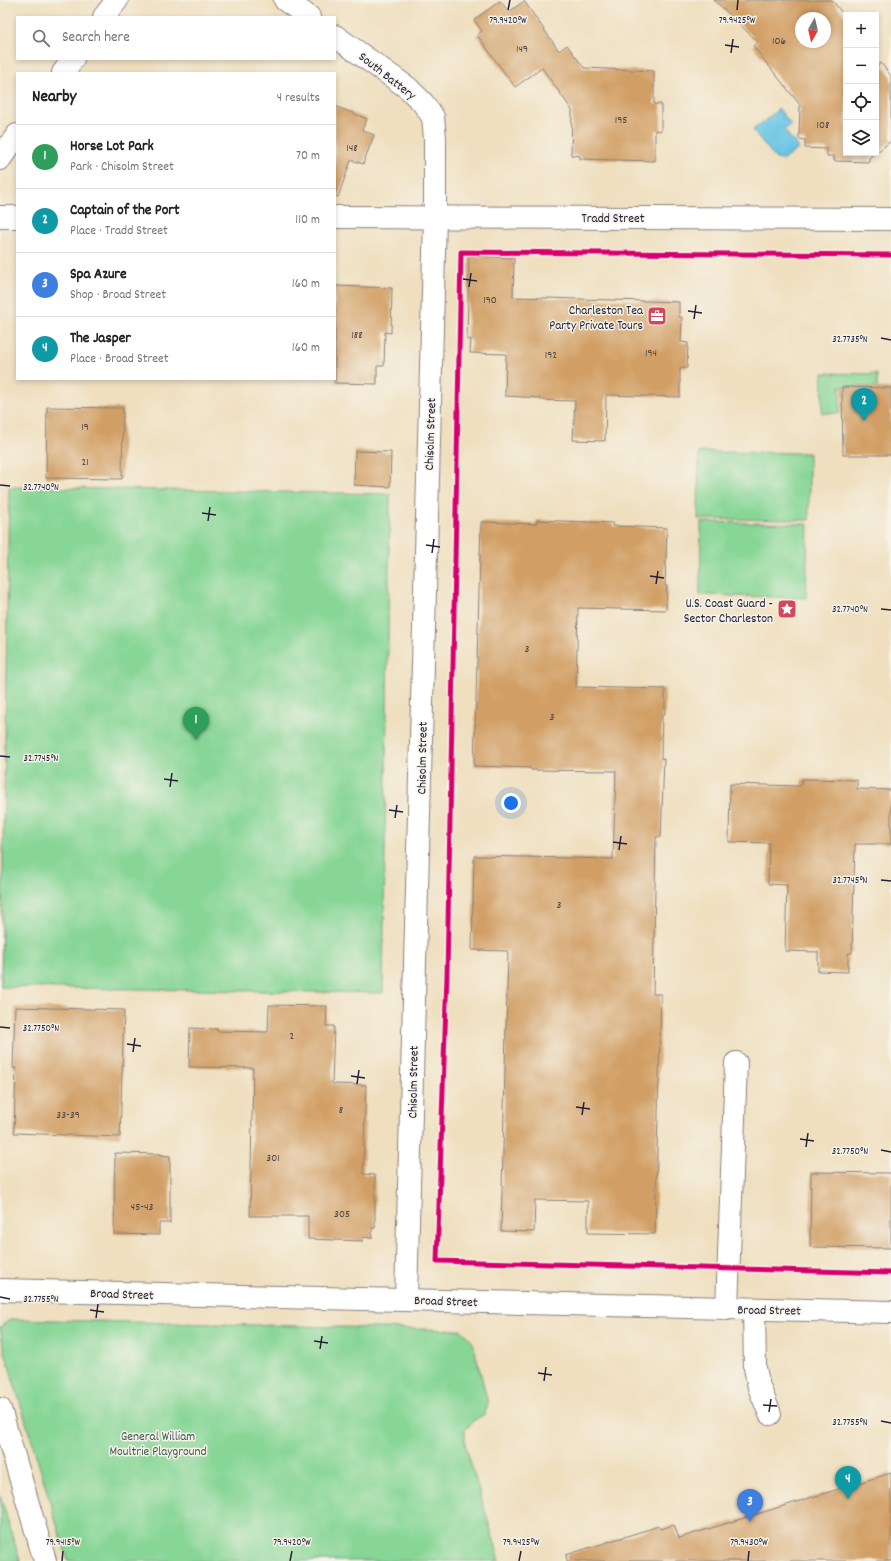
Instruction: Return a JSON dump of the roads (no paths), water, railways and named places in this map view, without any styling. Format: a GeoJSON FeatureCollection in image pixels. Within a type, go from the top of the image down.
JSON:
{"type":"FeatureCollection","features":[{"type":"Feature","properties":{"kind":"street"},"geometry":{"type":"LineString","coordinates":[[105,16],[117,0]]}},
{"type":"Feature","properties":{"kind":"street"},"geometry":{"type":"LineString","coordinates":[[285,0],[308,16]]}},
{"type":"Feature","properties":{"kind":"street","name":"South Battery"},"geometry":{"type":"LineString","coordinates":[[336,37],[408,88],[423,103],[433,117],[436,138],[435,217]]}},
{"type":"Feature","properties":{"kind":"street"},"geometry":{"type":"LineString","coordinates":[[64,72],[72,60]]}},
{"type":"Feature","properties":{"kind":"street"},"geometry":{"type":"LineString","coordinates":[[0,158],[16,137]]}},
{"type":"Feature","properties":{"kind":"street"},"geometry":{"type":"LineString","coordinates":[[0,217],[16,217]]}},
{"type":"Feature","properties":{"kind":"street","name":"Tradd Street"},"geometry":{"type":"LineString","coordinates":[[336,217],[891,219]]}},
{"type":"Feature","properties":{"kind":"street","name":"Chisolm Street"},"geometry":{"type":"LineString","coordinates":[[406,1299],[435,217]]}},
{"type":"Feature","properties":{"kind":"street"},"geometry":{"type":"LineString","coordinates":[[727,1308],[736,1063]]}},
{"type":"Feature","properties":{"kind":"street","name":"Broad Street"},"geometry":{"type":"LineString","coordinates":[[0,1290],[891,1312]]}},
{"type":"Feature","properties":{"kind":"street"},"geometry":{"type":"LineString","coordinates":[[754,1309],[755,1368],[759,1387],[770,1414]]}},
{"type":"Feature","properties":{"kind":"street"},"geometry":{"type":"LineString","coordinates":[[0,1409],[45,1561]]}},
{"type":"Feature","properties":{"kind":"water"},"geometry":{"type":"Polygon","coordinates":[[[779,109],[791,125],[784,130],[799,148],[783,160],[776,159],[753,130],[779,109]]]}},
{"type":"Feature","properties":{"kind":"place","name":"Charleston Tea Party Private Tours"},"geometry":{"type":"Point","coordinates":[657,316]}},
{"type":"Feature","properties":{"kind":"place","name":"Captain of the Port"},"geometry":{"type":"Point","coordinates":[864,421]}},
{"type":"Feature","properties":{"kind":"place","name":"U.S. Coast Guard - Sector Charleston"},"geometry":{"type":"Point","coordinates":[787,609]}},
{"type":"Feature","properties":{"kind":"place","name":"Horse Lot Park"},"geometry":{"type":"Point","coordinates":[196,740]}},
{"type":"Feature","properties":{"kind":"place","name":"The Jasper"},"geometry":{"type":"Point","coordinates":[848,1499]}},
{"type":"Feature","properties":{"kind":"place","name":"Spa Azure"},"geometry":{"type":"Point","coordinates":[750,1522]}},
{"type":"Feature","properties":{"kind":"park label","name":"General William Moultrie Playground"},"geometry":{"type":"Point","coordinates":[158,1442]}}]}
